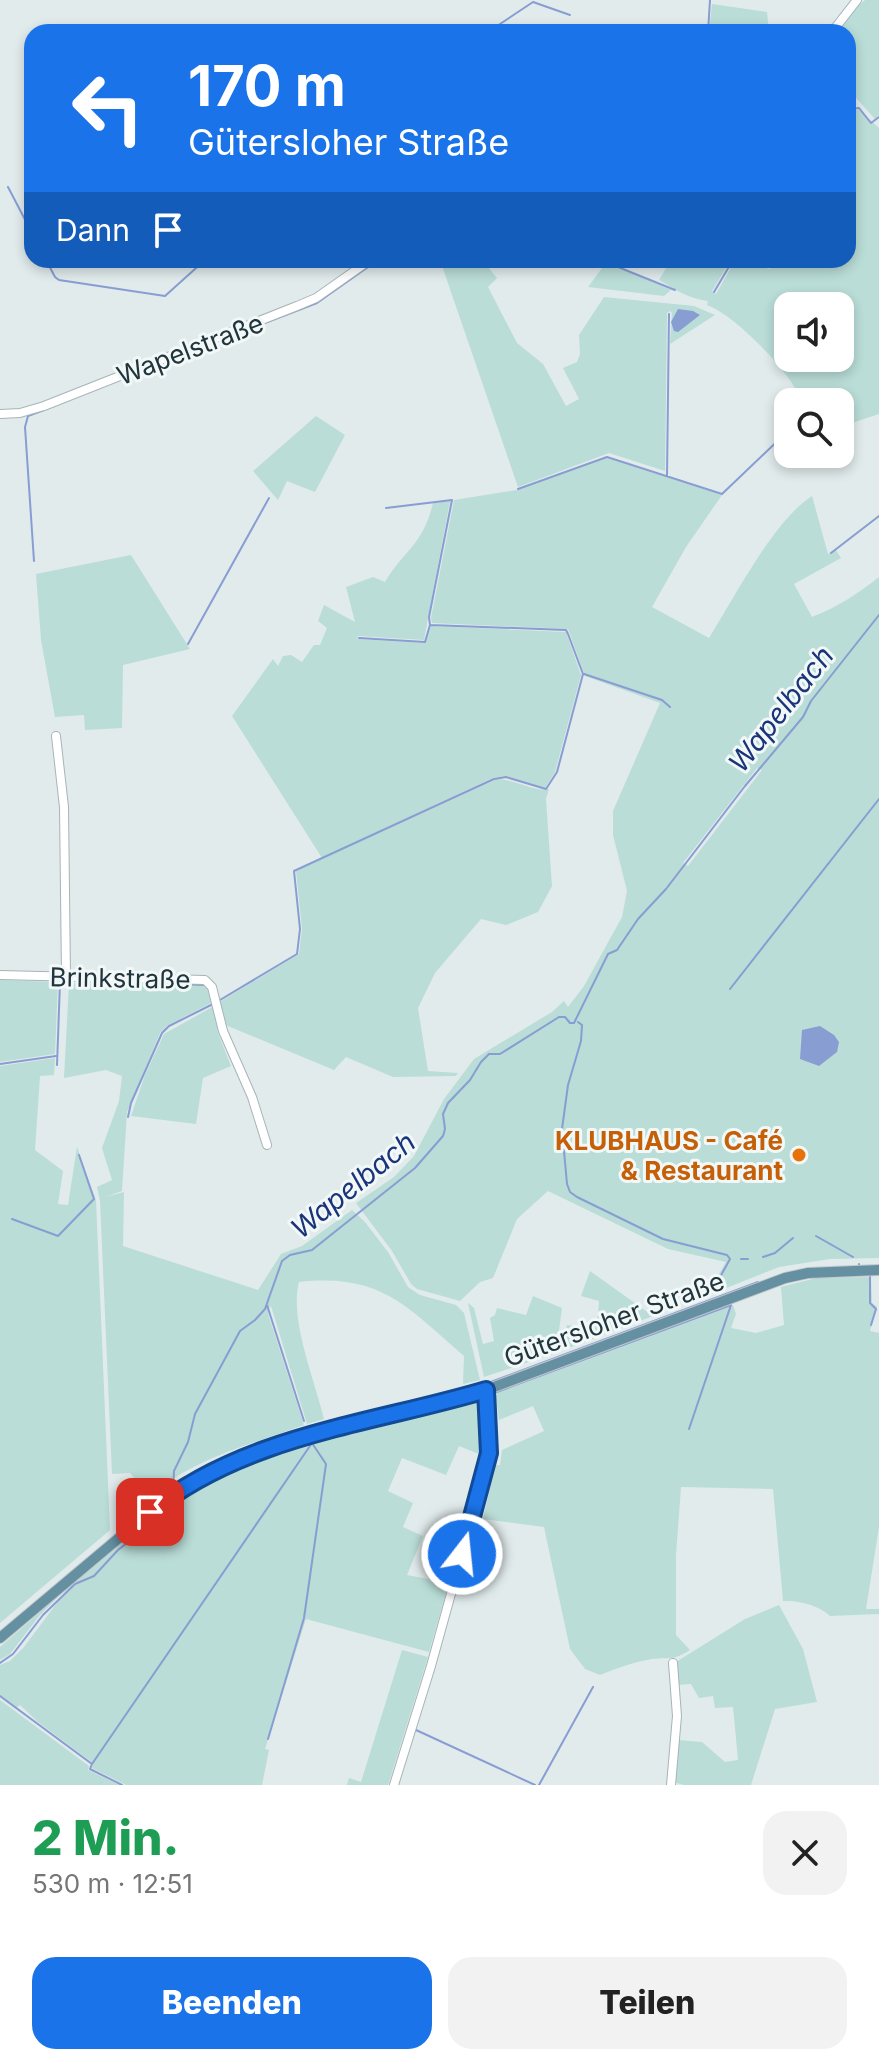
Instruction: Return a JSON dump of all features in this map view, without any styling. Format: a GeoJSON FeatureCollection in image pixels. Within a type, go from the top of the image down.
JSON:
{"type":"FeatureCollection","features":[{"type":"Feature","properties":{"kind":"main road","name":"Gütersloher Straße"},"geometry":{"type":"LineString","coordinates":[[0,1638],[163,1501],[217,1469],[310,1435],[486,1390],[785,1278],[808,1273],[879,1270]]}},
{"type":"Feature","properties":{"kind":"street"},"geometry":{"type":"LineString","coordinates":[[838,24],[857,0]]}},
{"type":"Feature","properties":{"kind":"street","name":"Wapelstraße"},"geometry":{"type":"LineString","coordinates":[[0,414],[20,413],[44,406],[297,306],[316,298],[359,268]]}},
{"type":"Feature","properties":{"kind":"street"},"geometry":{"type":"LineString","coordinates":[[56,736],[64,794],[66,977]]}},
{"type":"Feature","properties":{"kind":"street","name":"Brinkstraße"},"geometry":{"type":"LineString","coordinates":[[0,975],[209,982],[223,1031],[252,1097],[267,1145]]}},
{"type":"Feature","properties":{"kind":"street"},"geometry":{"type":"LineString","coordinates":[[394,1785],[431,1666],[485,1471],[489,1453],[486,1390]]}},
{"type":"Feature","properties":{"kind":"street"},"geometry":{"type":"LineString","coordinates":[[671,1785],[677,1716],[673,1663]]}},
{"type":"Feature","properties":{"kind":"green space"},"geometry":{"type":"Polygon","coordinates":[[[865,0],[879,0],[879,115],[875,119],[856,98],[856,24],[841,24],[865,0]]]}},
{"type":"Feature","properties":{"kind":"green space"},"geometry":{"type":"Polygon","coordinates":[[[712,4],[767,12],[768,24],[710,24],[712,4]]]}},
{"type":"Feature","properties":{"kind":"green space"},"geometry":{"type":"Polygon","coordinates":[[[856,110],[859,110],[879,128],[879,414],[854,422],[854,388],[795,388],[784,372],[854,372],[854,292],[774,292],[774,361],[732,320],[707,305],[708,301],[687,295],[659,280],[666,268],[726,268],[712,291],[716,294],[731,268],[856,268],[856,110]]]}},
{"type":"Feature","properties":{"kind":"green space"},"geometry":{"type":"Polygon","coordinates":[[[443,268],[489,268],[497,278],[488,287],[517,343],[543,364],[566,406],[579,399],[563,368],[577,362],[580,354],[579,335],[604,297],[694,306],[715,315],[670,344],[672,313],[667,313],[665,471],[609,453],[518,487],[443,268]]]}},
{"type":"Feature","properties":{"kind":"green space"},"geometry":{"type":"Polygon","coordinates":[[[602,268],[617,268],[671,290],[664,296],[588,287],[602,268]]]}},
{"type":"Feature","properties":{"kind":"green space"},"geometry":{"type":"Polygon","coordinates":[[[316,416],[345,435],[315,492],[287,481],[278,500],[253,471],[316,416]]]}},
{"type":"Feature","properties":{"kind":"green space"},"geometry":{"type":"Polygon","coordinates":[[[607,458],[722,495],[686,547],[652,607],[709,638],[769,541],[798,507],[812,496],[828,554],[836,550],[841,558],[794,584],[812,617],[847,600],[879,577],[879,1258],[830,1259],[779,1267],[706,1296],[726,1262],[668,1249],[548,1191],[517,1219],[493,1278],[480,1282],[460,1301],[417,1289],[411,1284],[392,1251],[356,1203],[394,1177],[414,1156],[444,1099],[474,1059],[552,1012],[564,1001],[568,1007],[584,986],[622,917],[627,891],[613,835],[613,811],[660,703],[585,676],[568,629],[432,623],[454,500],[517,490],[607,458]],[[757,768],[683,863],[688,866],[762,770],[757,768]]]}},
{"type":"Feature","properties":{"kind":"green space"},"geometry":{"type":"Polygon","coordinates":[[[450,501],[424,640],[358,636],[357,639],[425,643],[431,626],[566,632],[581,675],[555,772],[545,788],[506,776],[493,778],[322,858],[232,716],[273,659],[278,666],[283,656],[291,655],[302,662],[314,645],[320,645],[327,628],[318,621],[324,605],[355,622],[346,587],[373,577],[385,582],[419,538],[433,503],[450,501]]]}},
{"type":"Feature","properties":{"kind":"green space"},"geometry":{"type":"Polygon","coordinates":[[[131,555],[190,649],[123,665],[122,728],[85,730],[84,715],[55,717],[41,640],[36,574],[131,555]]]}},
{"type":"Feature","properties":{"kind":"green space"},"geometry":{"type":"Polygon","coordinates":[[[497,779],[549,789],[546,799],[552,886],[538,912],[506,925],[481,919],[435,973],[418,1008],[428,1071],[458,1073],[456,1076],[393,1077],[346,1057],[334,1070],[223,1024],[218,1003],[299,954],[302,929],[296,871],[497,779]]]}},
{"type":"Feature","properties":{"kind":"green space"},"geometry":{"type":"Polygon","coordinates":[[[0,980],[58,982],[55,1054],[0,1062],[0,980]]]}},
{"type":"Feature","properties":{"kind":"green space"},"geometry":{"type":"Polygon","coordinates":[[[69,983],[201,985],[207,988],[211,1003],[168,1025],[160,1033],[127,1112],[122,1191],[105,1197],[124,1192],[123,1246],[258,1290],[281,1254],[302,1246],[352,1210],[388,1252],[408,1287],[420,1295],[456,1305],[464,1313],[480,1380],[463,1384],[464,1356],[408,1308],[390,1297],[351,1283],[299,1282],[297,1314],[300,1332],[324,1419],[307,1424],[271,1306],[269,1317],[304,1425],[204,1462],[150,1495],[130,1473],[112,1474],[97,1187],[112,1180],[102,1148],[119,1101],[122,1076],[106,1070],[64,1078],[69,983]]]}},
{"type":"Feature","properties":{"kind":"green space"},"geometry":{"type":"Polygon","coordinates":[[[214,1006],[218,1033],[231,1066],[203,1078],[196,1124],[131,1116],[164,1034],[214,1006]]]}},
{"type":"Feature","properties":{"kind":"green space"},"geometry":{"type":"Polygon","coordinates":[[[55,1058],[54,1075],[40,1076],[35,1150],[63,1171],[58,1204],[68,1205],[77,1147],[96,1200],[110,1530],[0,1623],[0,1066],[55,1058]]]}},
{"type":"Feature","properties":{"kind":"green space"},"geometry":{"type":"Polygon","coordinates":[[[590,1271],[653,1316],[563,1350],[567,1325],[593,1329],[598,1316],[599,1301],[581,1296],[590,1271]]]}},
{"type":"Feature","properties":{"kind":"green space"},"geometry":{"type":"Polygon","coordinates":[[[871,1277],[872,1303],[877,1307],[870,1331],[879,1333],[879,1527],[866,1609],[879,1609],[879,1614],[830,1616],[808,1604],[783,1601],[773,1489],[681,1487],[676,1555],[676,1635],[690,1650],[675,1657],[639,1662],[600,1675],[585,1669],[570,1649],[544,1527],[483,1519],[495,1465],[500,1465],[502,1450],[544,1431],[533,1406],[499,1420],[496,1397],[499,1390],[733,1305],[736,1314],[731,1328],[756,1333],[784,1325],[781,1287],[816,1278],[871,1277]]]}},
{"type":"Feature","properties":{"kind":"green space"},"geometry":{"type":"Polygon","coordinates":[[[533,1296],[562,1308],[556,1353],[484,1377],[468,1303],[474,1308],[483,1344],[494,1341],[490,1318],[497,1308],[526,1315],[533,1296]]]}},
{"type":"Feature","properties":{"kind":"green space"},"geometry":{"type":"Polygon","coordinates":[[[482,1398],[484,1456],[459,1446],[446,1475],[402,1458],[388,1491],[413,1503],[403,1527],[423,1536],[407,1575],[449,1583],[429,1652],[306,1619],[265,1749],[269,1750],[262,1785],[126,1785],[92,1768],[93,1763],[20,1705],[16,1708],[0,1695],[0,1665],[10,1661],[24,1647],[68,1588],[204,1482],[313,1441],[482,1398]]]}},
{"type":"Feature","properties":{"kind":"green space"},"geometry":{"type":"Polygon","coordinates":[[[62,1593],[40,1615],[10,1654],[0,1660],[0,1647],[62,1593]]]}},
{"type":"Feature","properties":{"kind":"green space"},"geometry":{"type":"Polygon","coordinates":[[[779,1605],[803,1649],[817,1702],[775,1709],[751,1785],[684,1785],[673,1782],[678,1740],[702,1742],[725,1762],[738,1760],[733,1707],[715,1708],[713,1696],[699,1698],[691,1684],[677,1685],[676,1662],[745,1619],[779,1605]]]}},
{"type":"Feature","properties":{"kind":"green space"},"geometry":{"type":"Polygon","coordinates":[[[402,1650],[428,1657],[388,1785],[347,1785],[349,1778],[361,1782],[402,1650]]]}},
{"type":"Feature","properties":{"kind":"green space"},"geometry":{"type":"Polygon","coordinates":[[[0,1700],[89,1766],[88,1770],[119,1785],[0,1785],[0,1700]]]}},
{"type":"Feature","properties":{"kind":"water"},"geometry":{"type":"Polygon","coordinates":[[[678,309],[700,315],[678,332],[674,331],[671,322],[678,309]]]}},
{"type":"Feature","properties":{"kind":"water"},"geometry":{"type":"Polygon","coordinates":[[[820,1026],[839,1042],[837,1052],[819,1066],[800,1059],[802,1030],[820,1026]]]}},
{"type":"Feature","properties":{"kind":"waterway"},"geometry":{"type":"LineString","coordinates":[[708,24],[710,0]]}},
{"type":"Feature","properties":{"kind":"waterway"},"geometry":{"type":"LineString","coordinates":[[500,24],[533,2],[570,15]]}},
{"type":"Feature","properties":{"kind":"waterway"},"geometry":{"type":"LineString","coordinates":[[856,108],[871,123],[879,117]]}},
{"type":"Feature","properties":{"kind":"waterway"},"geometry":{"type":"LineString","coordinates":[[8,187],[24,218]]}},
{"type":"Feature","properties":{"kind":"waterway"},"geometry":{"type":"LineString","coordinates":[[50,268],[59,280],[165,296],[196,268]]}},
{"type":"Feature","properties":{"kind":"waterway"},"geometry":{"type":"LineString","coordinates":[[257,326],[317,303],[367,268]]}},
{"type":"Feature","properties":{"kind":"waterway"},"geometry":{"type":"LineString","coordinates":[[620,268],[675,290]]}},
{"type":"Feature","properties":{"kind":"waterway"},"geometry":{"type":"LineString","coordinates":[[714,292],[728,268]]}},
{"type":"Feature","properties":{"kind":"waterway"},"geometry":{"type":"LineString","coordinates":[[667,476],[669,314]]}},
{"type":"Feature","properties":{"kind":"waterway"},"geometry":{"type":"LineString","coordinates":[[147,370],[155,373]]}},
{"type":"Feature","properties":{"kind":"waterway"},"geometry":{"type":"LineString","coordinates":[[34,561],[25,427],[28,416],[44,410]]}},
{"type":"Feature","properties":{"kind":"waterway"},"geometry":{"type":"LineString","coordinates":[[518,489],[607,457],[722,494],[774,444]]}},
{"type":"Feature","properties":{"kind":"waterway"},"geometry":{"type":"LineString","coordinates":[[188,644],[269,498]]}},
{"type":"Feature","properties":{"kind":"waterway"},"geometry":{"type":"LineString","coordinates":[[220,1000],[297,954],[300,929],[294,871],[494,779],[506,777],[546,789],[557,772],[583,674],[566,630],[430,625],[452,500],[386,508]]}},
{"type":"Feature","properties":{"kind":"waterway"},"geometry":{"type":"LineString","coordinates":[[831,553],[879,516]]}},
{"type":"Feature","properties":{"kind":"waterway","name":"Wapelbach"},"geometry":{"type":"LineString","coordinates":[[173,1490],[174,1471],[188,1442],[195,1414],[240,1331],[265,1309],[282,1261],[290,1255],[312,1250],[415,1168],[443,1136],[443,1114],[448,1103],[489,1054],[500,1054],[559,1017],[574,1023],[608,954],[617,950],[638,919],[666,889],[803,717],[811,701],[879,615]]}},
{"type":"Feature","properties":{"kind":"waterway"},"geometry":{"type":"LineString","coordinates":[[359,638],[425,642],[430,625]]}},
{"type":"Feature","properties":{"kind":"waterway"},"geometry":{"type":"LineString","coordinates":[[584,674],[662,700],[670,707]]}},
{"type":"Feature","properties":{"kind":"waterway"},"geometry":{"type":"LineString","coordinates":[[730,989],[879,799]]}},
{"type":"Feature","properties":{"kind":"waterway"},"geometry":{"type":"LineString","coordinates":[[57,1065],[60,982]]}},
{"type":"Feature","properties":{"kind":"waterway"},"geometry":{"type":"LineString","coordinates":[[148,983],[206,985]]}},
{"type":"Feature","properties":{"kind":"waterway"},"geometry":{"type":"LineString","coordinates":[[128,1117],[131,1103],[162,1033],[169,1026],[213,1004]]}},
{"type":"Feature","properties":{"kind":"waterway"},"geometry":{"type":"LineString","coordinates":[[578,1022],[582,1025],[581,1041],[568,1085],[562,1129],[570,1192],[663,1239],[727,1255],[730,1259],[713,1290]]}},
{"type":"Feature","properties":{"kind":"waterway"},"geometry":{"type":"LineString","coordinates":[[0,1064],[56,1056]]}},
{"type":"Feature","properties":{"kind":"waterway"},"geometry":{"type":"LineString","coordinates":[[12,1219],[58,1236],[94,1199],[79,1155]]}},
{"type":"Feature","properties":{"kind":"waterway"},"geometry":{"type":"LineString","coordinates":[[816,1236],[853,1257]]}},
{"type":"Feature","properties":{"kind":"waterway"},"geometry":{"type":"LineString","coordinates":[[763,1257],[775,1253],[793,1238]]}},
{"type":"Feature","properties":{"kind":"waterway"},"geometry":{"type":"LineString","coordinates":[[741,1259],[748,1259]]}},
{"type":"Feature","properties":{"kind":"waterway"},"geometry":{"type":"LineString","coordinates":[[870,1274],[870,1303],[876,1309],[871,1325]]}},
{"type":"Feature","properties":{"kind":"waterway"},"geometry":{"type":"LineString","coordinates":[[488,1383],[758,1282]]}},
{"type":"Feature","properties":{"kind":"waterway"},"geometry":{"type":"LineString","coordinates":[[267,1305],[304,1421]]}},
{"type":"Feature","properties":{"kind":"waterway"},"geometry":{"type":"LineString","coordinates":[[492,1421],[494,1393],[731,1305],[689,1429]]}},
{"type":"Feature","properties":{"kind":"waterway"},"geometry":{"type":"LineString","coordinates":[[92,1764],[312,1443],[326,1464],[304,1618],[268,1739]]}},
{"type":"Feature","properties":{"kind":"waterway","name":"Wapelbach"},"geometry":{"type":"LineString","coordinates":[[0,1663],[13,1654],[43,1615],[75,1584],[94,1576],[118,1550],[171,1509],[173,1500]]}},
{"type":"Feature","properties":{"kind":"waterway"},"geometry":{"type":"LineString","coordinates":[[539,1785],[593,1687]]}},
{"type":"Feature","properties":{"kind":"waterway"},"geometry":{"type":"LineString","coordinates":[[0,1696],[92,1764],[90,1769],[122,1785]]}},
{"type":"Feature","properties":{"kind":"waterway"},"geometry":{"type":"LineString","coordinates":[[416,1730],[535,1785]]}},
{"type":"Feature","properties":{"kind":"place","name":"KLUBHAUS - Café & Restaurant"},"geometry":{"type":"Point","coordinates":[799,1155]}},
{"type":"Feature","properties":{"kind":"route"},"geometry":{"type":"LineString","coordinates":[[150,1512],[195,1479],[285,1443],[486,1390],[489,1453],[462,1554]]}}]}
